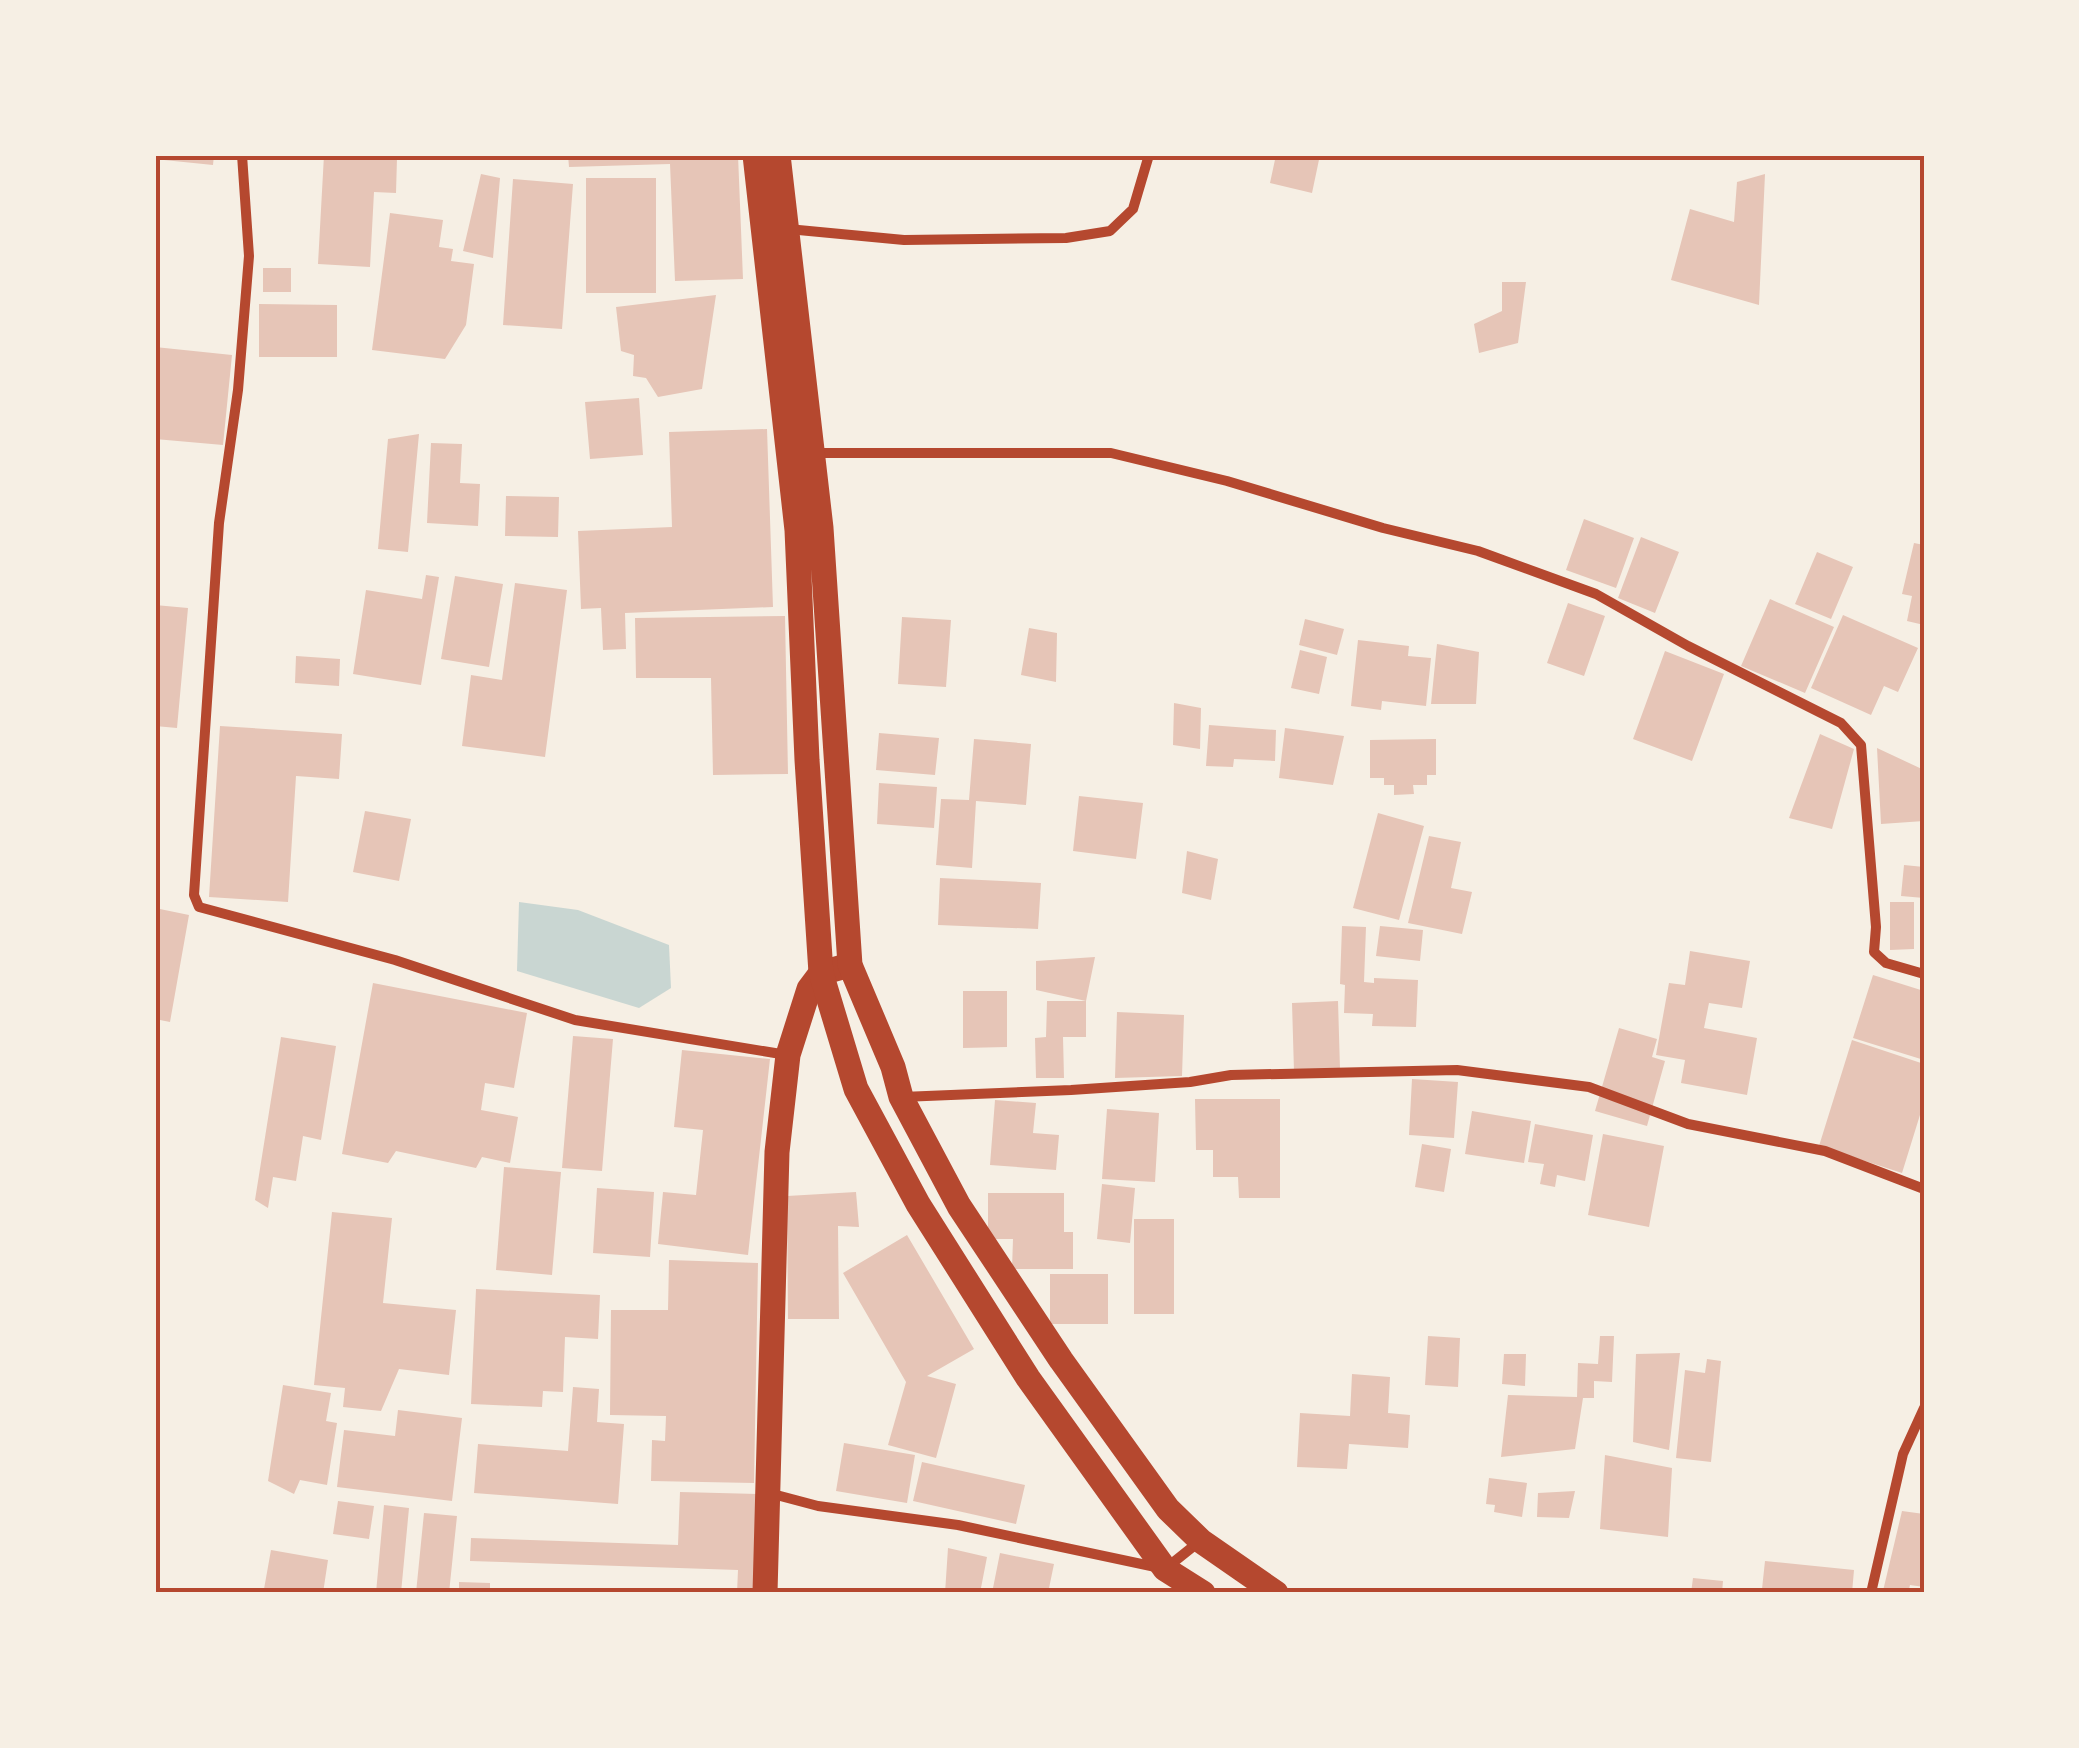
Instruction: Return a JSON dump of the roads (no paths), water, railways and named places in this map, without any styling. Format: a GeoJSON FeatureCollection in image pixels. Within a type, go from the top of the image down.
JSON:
{"type":"FeatureCollection","features":[{"type":"Feature","properties":{"kind":"main road"},"geometry":{"type":"LineString","coordinates":[[754,155],[797,530],[821,973],[866,1112],[918,1204],[1028,1378],[1165,1569],[1203,1593]]}},
{"type":"Feature","properties":{"kind":"main road"},"geometry":{"type":"LineString","coordinates":[[778,155],[821,528],[850,965],[901,1097],[959,1206],[1061,1360],[1168,1509],[1201,1540],[1276,1593]]}},
{"type":"Feature","properties":{"kind":"main road"},"geometry":{"type":"LineString","coordinates":[[765,1593],[777,1152],[788,1055],[808,989],[821,973],[850,965]]}},
{"type":"Feature","properties":{"kind":"street"},"geometry":{"type":"LineString","coordinates":[[242,155],[249,256],[238,390],[218,523],[194,895],[199,907],[395,960],[576,1020],[788,1055]]}},
{"type":"Feature","properties":{"kind":"street"},"geometry":{"type":"LineString","coordinates":[[787,228],[904,240],[1066,238],[1110,231],[1133,209],[1149,155]]}},
{"type":"Feature","properties":{"kind":"street"},"geometry":{"type":"LineString","coordinates":[[812,453],[1111,453],[1227,481],[1383,528],[1478,550],[1596,594],[1688,646],[1841,722],[1861,745],[1876,927],[1874,952],[1886,963],[1924,974]]}},
{"type":"Feature","properties":{"kind":"street"},"geometry":{"type":"LineString","coordinates":[[901,1097],[1190,1082],[1231,1075],[1457,1070],[1589,1086],[1688,1124],[1825,1150],[1924,1189]]}},
{"type":"Feature","properties":{"kind":"street"},"geometry":{"type":"LineString","coordinates":[[1871,1593],[1904,1454],[1924,1408]]}},
{"type":"Feature","properties":{"kind":"street"},"geometry":{"type":"LineString","coordinates":[[766,1492],[818,1506],[958,1525],[1165,1569],[1201,1540]]}}]}
